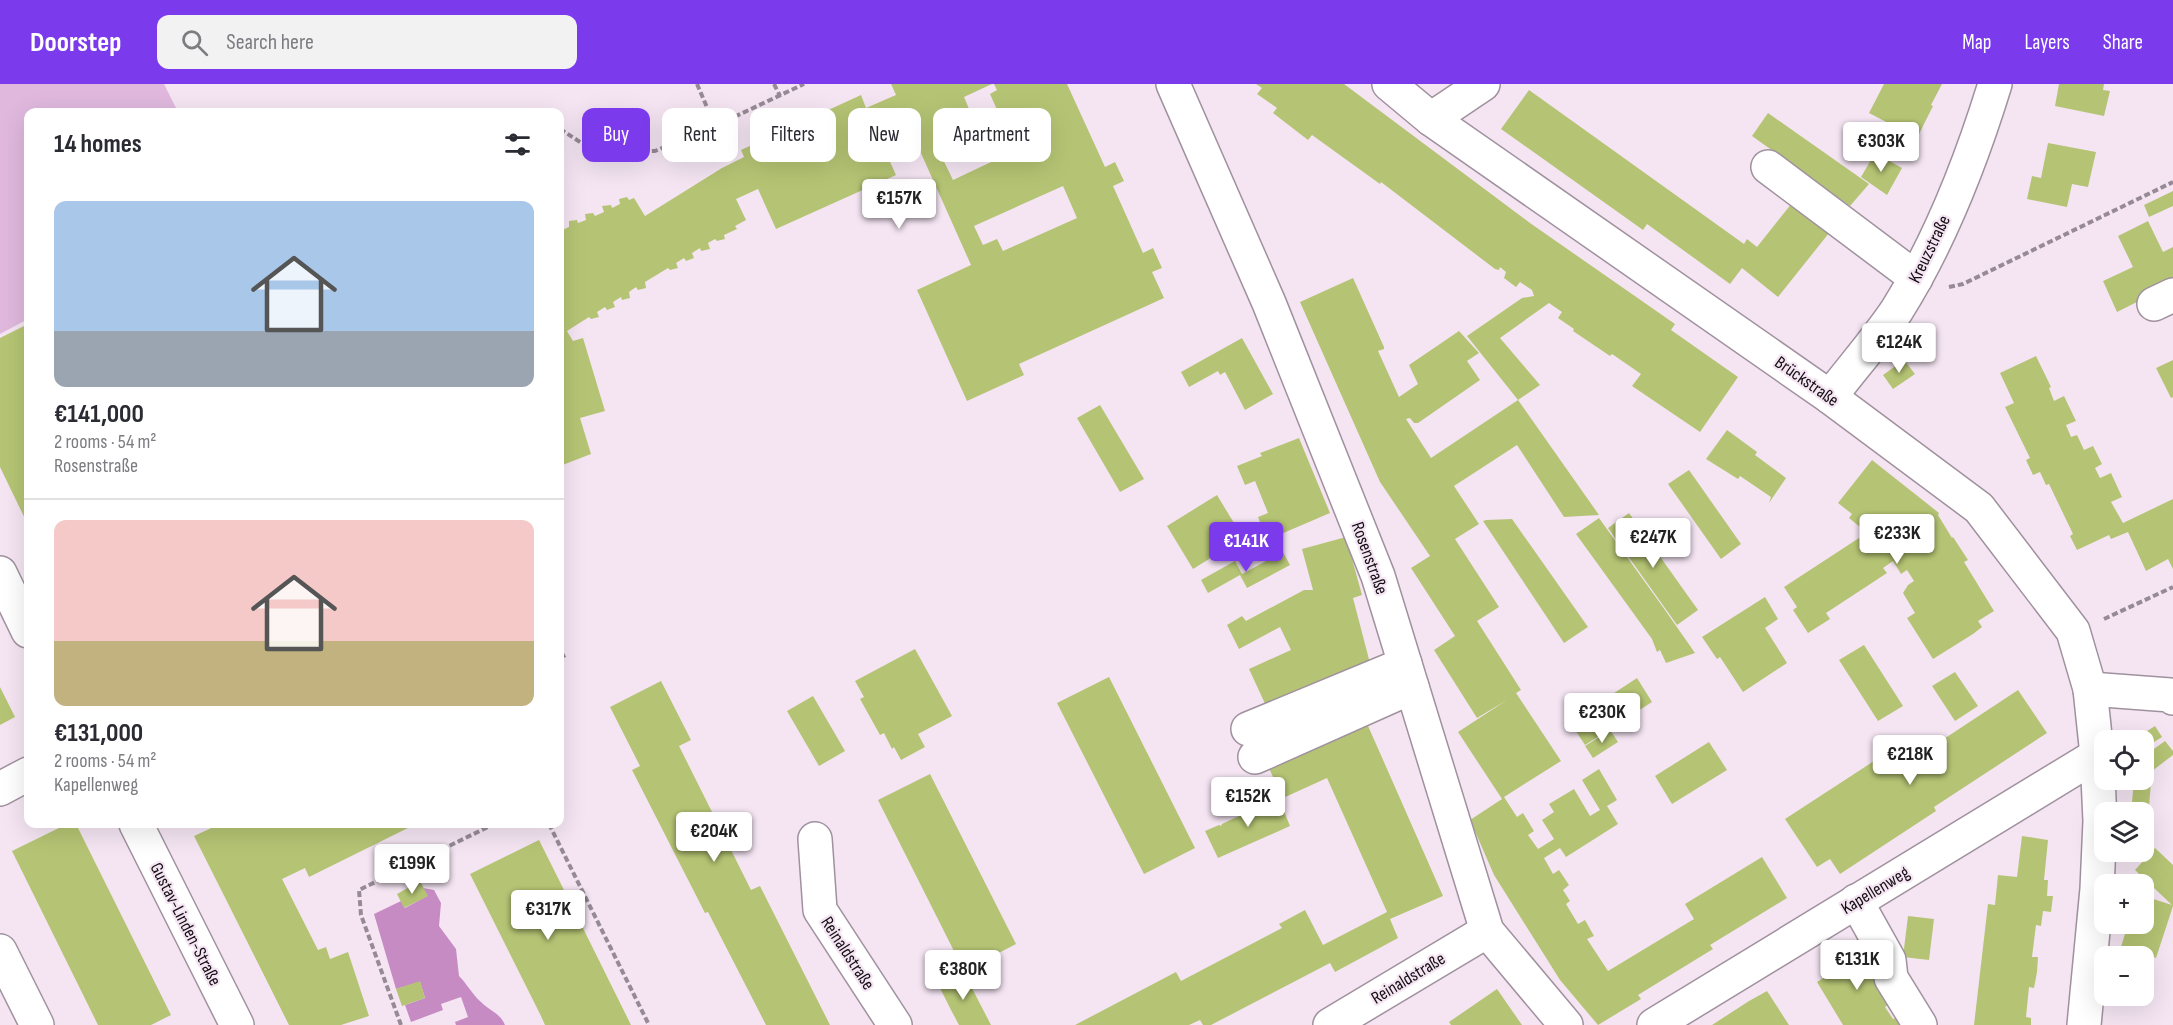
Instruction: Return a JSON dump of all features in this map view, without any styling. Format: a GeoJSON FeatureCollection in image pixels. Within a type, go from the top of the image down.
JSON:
{"type":"FeatureCollection","features":[{"type":"Feature","properties":{"kind":"street","name":"Rosenstraße"},"geometry":{"type":"LineString","coordinates":[[1173,84],[1269,303],[1378,576],[1487,931],[1566,1025]]}},
{"type":"Feature","properties":{"kind":"street","name":"Brückstraße"},"geometry":{"type":"LineString","coordinates":[[1389,84],[1431,119],[1830,397],[1979,508],[2073,631],[2090,689],[2094,730]]}},
{"type":"Feature","properties":{"kind":"street"},"geometry":{"type":"LineString","coordinates":[[1431,119],[1483,84]]}},
{"type":"Feature","properties":{"kind":"street","name":"Kreuzstraße"},"geometry":{"type":"LineString","coordinates":[[1830,397],[1895,312],[1938,237],[1982,126],[1995,84]]}},
{"type":"Feature","properties":{"kind":"street"},"geometry":{"type":"LineString","coordinates":[[1768,167],[1916,278]]}},
{"type":"Feature","properties":{"kind":"street"},"geometry":{"type":"LineString","coordinates":[[0,573],[24,624]]}},
{"type":"Feature","properties":{"kind":"street"},"geometry":{"type":"LineString","coordinates":[[1251,743],[1409,675]]}},
{"type":"Feature","properties":{"kind":"street"},"geometry":{"type":"LineString","coordinates":[[2090,689],[2170,695],[2173,698]]}},
{"type":"Feature","properties":{"kind":"street","name":"Kapellenweg"},"geometry":{"type":"LineString","coordinates":[[1654,1025],[2094,756]]}},
{"type":"Feature","properties":{"kind":"street"},"geometry":{"type":"LineString","coordinates":[[0,789],[24,776]]}},
{"type":"Feature","properties":{"kind":"street","name":"Brückstraße"},"geometry":{"type":"LineString","coordinates":[[2084,1025],[2097,889],[2100,820],[2099,790]]}},
{"type":"Feature","properties":{"kind":"street","name":"Gustav-Linden-Straße"},"geometry":{"type":"LineString","coordinates":[[138,828],[237,1025]]}},
{"type":"Feature","properties":{"kind":"street","name":"Reinaldstraße"},"geometry":{"type":"LineString","coordinates":[[815,839],[820,910],[895,1025]]}},
{"type":"Feature","properties":{"kind":"street"},"geometry":{"type":"LineString","coordinates":[[1856,901],[1889,960],[1892,978],[1920,1025]]}},
{"type":"Feature","properties":{"kind":"street","name":"Reinaldstraße"},"geometry":{"type":"LineString","coordinates":[[1330,1025],[1487,931]]}},
{"type":"Feature","properties":{"kind":"street"},"geometry":{"type":"LineString","coordinates":[[0,951],[37,1025]]}},
{"type":"Feature","properties":{"kind":"path"},"geometry":{"type":"LineString","coordinates":[[697,84],[707,108]]}},
{"type":"Feature","properties":{"kind":"path"},"geometry":{"type":"LineString","coordinates":[[774,84],[780,96]]}},
{"type":"Feature","properties":{"kind":"path"},"geometry":{"type":"LineString","coordinates":[[738,115],[804,84]]}},
{"type":"Feature","properties":{"kind":"path"},"geometry":{"type":"LineString","coordinates":[[564,132],[597,153],[656,151],[662,148]]}},
{"type":"Feature","properties":{"kind":"path"},"geometry":{"type":"LineString","coordinates":[[1916,278],[1944,288],[1963,284],[2173,182]]}},
{"type":"Feature","properties":{"kind":"path"},"geometry":{"type":"LineString","coordinates":[[2073,631],[2123,612],[2173,587]]}},
{"type":"Feature","properties":{"kind":"path"},"geometry":{"type":"LineString","coordinates":[[401,1025],[361,915],[359,890],[486,828]]}},
{"type":"Feature","properties":{"kind":"path"},"geometry":{"type":"LineString","coordinates":[[551,828],[649,1025]]}},
{"type":"Feature","properties":{"kind":"shaded area"},"geometry":{"type":"Polygon","coordinates":[[[0,84],[164,84],[176,108],[24,108],[24,321],[0,334],[0,84]]]}},
{"type":"Feature","properties":{"kind":"shaded area"},"geometry":{"type":"Polygon","coordinates":[[[423,888],[434,890],[441,903],[439,926],[456,949],[459,976],[478,999],[498,1015],[505,1025],[456,1025],[455,1022],[468,1017],[461,997],[441,1004],[443,1010],[411,1022],[405,1005],[425,998],[420,982],[396,989],[374,914],[401,901],[405,908],[427,896],[423,888]]]}},
{"type":"Feature","properties":{"kind":"building"},"geometry":{"type":"Polygon","coordinates":[[[891,84],[992,84],[964,97],[969,108],[933,108],[933,162],[944,162],[953,180],[991,162],[1051,162],[1051,108],[996,108],[990,94],[997,90],[994,84],[1067,84],[1105,167],[1115,162],[1124,181],[1113,186],[1143,253],[1153,248],[1162,268],[1152,272],[1164,298],[1019,364],[1024,375],[967,401],[917,290],[971,265],[921,153],[921,108],[866,108],[896,95],[891,84]],[[1063,186],[974,226],[983,245],[997,239],[1003,251],[1077,218],[1063,186]]]}},
{"type":"Feature","properties":{"kind":"building"},"geometry":{"type":"Polygon","coordinates":[[[1256,84],[1344,84],[1530,223],[1675,324],[1671,330],[1738,377],[1700,432],[1632,386],[1641,374],[1573,331],[1574,329],[1558,318],[1562,312],[1549,303],[1500,338],[1540,385],[1518,400],[1467,336],[1522,298],[1534,296],[1532,290],[1520,282],[1516,287],[1504,278],[1506,272],[1500,267],[1499,270],[1495,269],[1381,182],[1380,184],[1312,135],[1308,140],[1273,113],[1277,108],[1257,94],[1262,88],[1256,84]]]}},
{"type":"Feature","properties":{"kind":"building"},"geometry":{"type":"Polygon","coordinates":[[[1884,84],[1942,84],[1917,138],[1869,113],[1884,84]]]}},
{"type":"Feature","properties":{"kind":"building"},"geometry":{"type":"Polygon","coordinates":[[[2059,84],[2104,84],[2103,90],[2110,91],[2104,116],[2055,106],[2059,84]]]}},
{"type":"Feature","properties":{"kind":"building"},"geometry":{"type":"Polygon","coordinates":[[[1529,90],[1744,244],[1747,239],[1757,247],[1796,198],[1833,228],[1778,297],[1742,268],[1730,284],[1647,224],[1643,230],[1501,129],[1529,90]]]}},
{"type":"Feature","properties":{"kind":"building"},"geometry":{"type":"Polygon","coordinates":[[[861,95],[866,108],[848,108],[848,162],[890,162],[896,175],[776,229],[758,189],[736,199],[746,220],[735,226],[737,229],[724,235],[725,239],[717,241],[715,239],[708,243],[710,249],[701,251],[700,248],[692,253],[694,258],[686,261],[684,258],[676,263],[678,268],[670,270],[668,268],[645,282],[646,288],[638,290],[636,287],[629,292],[630,298],[622,300],[621,297],[613,302],[615,307],[607,310],[605,307],[597,312],[599,317],[591,319],[589,317],[567,331],[573,341],[583,338],[605,411],[580,418],[591,454],[564,464],[564,229],[569,227],[569,221],[577,220],[578,223],[586,220],[585,214],[593,213],[595,216],[604,212],[602,206],[611,205],[612,208],[620,204],[619,199],[627,197],[629,200],[634,198],[645,216],[722,168],[738,162],[744,157],[741,150],[750,146],[750,162],[836,162],[836,108],[833,108],[861,95]]]}},
{"type":"Feature","properties":{"kind":"building"},"geometry":{"type":"Polygon","coordinates":[[[1768,113],[1869,184],[1850,206],[1752,136],[1768,113]]]}},
{"type":"Feature","properties":{"kind":"building"},"geometry":{"type":"Polygon","coordinates":[[[2048,143],[2096,152],[2088,187],[2072,184],[2067,207],[2027,199],[2032,176],[2041,178],[2048,143]]]}},
{"type":"Feature","properties":{"kind":"building"},"geometry":{"type":"Polygon","coordinates":[[[1875,153],[1902,168],[1887,195],[1861,177],[1875,153]]]}},
{"type":"Feature","properties":{"kind":"building"},"geometry":{"type":"Polygon","coordinates":[[[2173,191],[2173,206],[2149,217],[2144,205],[2173,191]]]}},
{"type":"Feature","properties":{"kind":"building"},"geometry":{"type":"Polygon","coordinates":[[[2148,221],[2163,252],[2173,247],[2173,284],[2117,312],[2103,281],[2133,267],[2118,236],[2148,221]]]}},
{"type":"Feature","properties":{"kind":"building"},"geometry":{"type":"Polygon","coordinates":[[[1353,278],[1384,347],[1378,351],[1399,397],[1418,384],[1409,365],[1459,331],[1479,353],[1467,361],[1480,380],[1418,423],[1414,423],[1410,418],[1406,419],[1431,458],[1518,400],[1599,515],[1564,517],[1517,445],[1454,486],[1479,524],[1455,539],[1499,607],[1477,621],[1521,690],[1516,693],[1561,761],[1504,797],[1517,817],[1523,813],[1534,831],[1528,835],[1538,849],[1554,839],[1542,820],[1554,812],[1549,804],[1574,789],[1590,816],[1600,810],[1582,780],[1599,769],[1617,800],[1607,806],[1618,824],[1566,857],[1560,848],[1544,858],[1553,874],[1559,870],[1569,885],[1563,890],[1570,901],[1566,904],[1578,924],[1585,920],[1594,936],[1587,939],[1608,971],[1694,919],[1685,904],[1762,857],[1787,898],[1710,945],[1713,949],[1638,995],[1641,999],[1598,1025],[1560,980],[1494,875],[1470,820],[1502,799],[1458,732],[1507,700],[1477,718],[1434,650],[1455,636],[1411,568],[1430,556],[1380,482],[1300,302],[1353,278]]]}},
{"type":"Feature","properties":{"kind":"building"},"geometry":{"type":"Polygon","coordinates":[[[24,326],[24,517],[0,467],[0,338],[24,326]]]}},
{"type":"Feature","properties":{"kind":"building"},"geometry":{"type":"Polygon","coordinates":[[[1242,338],[1273,394],[1245,410],[1225,372],[1220,375],[1218,371],[1189,387],[1181,372],[1242,338]]]}},
{"type":"Feature","properties":{"kind":"building"},"geometry":{"type":"Polygon","coordinates":[[[2036,356],[2051,387],[2049,388],[2054,401],[2064,396],[2076,421],[2066,425],[2071,437],[2077,435],[2084,450],[2093,446],[2102,464],[2095,468],[2100,478],[2111,473],[2122,497],[2111,502],[2123,523],[2173,499],[2173,569],[2168,559],[2146,571],[2128,532],[2111,539],[2109,535],[2077,550],[2070,536],[2073,534],[2049,484],[2046,485],[2040,472],[2033,475],[2026,460],[2030,458],[2005,407],[2014,403],[2000,373],[2036,356]]]}},
{"type":"Feature","properties":{"kind":"building"},"geometry":{"type":"Polygon","coordinates":[[[1904,360],[1915,374],[1893,389],[1883,375],[1904,360]]]}},
{"type":"Feature","properties":{"kind":"building"},"geometry":{"type":"Polygon","coordinates":[[[2173,360],[2173,397],[2171,398],[2156,368],[2173,360]]]}},
{"type":"Feature","properties":{"kind":"building"},"geometry":{"type":"Polygon","coordinates":[[[1100,405],[1144,479],[1120,492],[1077,418],[1100,405]]]}},
{"type":"Feature","properties":{"kind":"building"},"geometry":{"type":"Polygon","coordinates":[[[1727,430],[1757,452],[1755,455],[1786,478],[1769,503],[1771,497],[1740,476],[1738,479],[1706,459],[1727,430]]]}},
{"type":"Feature","properties":{"kind":"building"},"geometry":{"type":"Polygon","coordinates":[[[1299,438],[1330,513],[1267,540],[1258,517],[1268,513],[1255,481],[1245,485],[1237,466],[1262,456],[1260,453],[1299,438]]]}},
{"type":"Feature","properties":{"kind":"building"},"geometry":{"type":"Polygon","coordinates":[[[1872,460],[1939,513],[1938,515],[1952,538],[1968,560],[1964,562],[1994,611],[1978,621],[1982,627],[1933,659],[1907,618],[1915,613],[1903,593],[1914,581],[1907,570],[1901,574],[1893,561],[1883,568],[1887,573],[1826,613],[1830,619],[1808,633],[1793,610],[1797,607],[1784,587],[1859,538],[1868,540],[1871,546],[1876,543],[1878,533],[1868,526],[1865,531],[1849,518],[1852,514],[1838,503],[1872,460]]]}},
{"type":"Feature","properties":{"kind":"building"},"geometry":{"type":"Polygon","coordinates":[[[1689,470],[1741,544],[1721,559],[1668,484],[1689,470]]]}},
{"type":"Feature","properties":{"kind":"building"},"geometry":{"type":"Polygon","coordinates":[[[1217,495],[1243,538],[1193,569],[1167,526],[1217,495]]]}},
{"type":"Feature","properties":{"kind":"building"},"geometry":{"type":"Polygon","coordinates":[[[1629,513],[1698,610],[1677,625],[1608,528],[1629,513]]]}},
{"type":"Feature","properties":{"kind":"building"},"geometry":{"type":"Polygon","coordinates":[[[1599,518],[1695,653],[1666,663],[1660,650],[1657,652],[1652,639],[1576,534],[1599,518]]]}},
{"type":"Feature","properties":{"kind":"building"},"geometry":{"type":"Polygon","coordinates":[[[1512,519],[1588,627],[1564,643],[1483,521],[1512,519]]]}},
{"type":"Feature","properties":{"kind":"building"},"geometry":{"type":"Polygon","coordinates":[[[1346,537],[1362,595],[1353,598],[1371,667],[1267,708],[1249,669],[1291,650],[1280,627],[1239,649],[1227,625],[1242,616],[1246,621],[1304,590],[1313,590],[1302,549],[1346,537]]]}},
{"type":"Feature","properties":{"kind":"building"},"geometry":{"type":"Polygon","coordinates":[[[1283,552],[1290,565],[1247,588],[1240,575],[1208,593],[1201,580],[1235,561],[1242,574],[1283,552]]]}},
{"type":"Feature","properties":{"kind":"building"},"geometry":{"type":"Polygon","coordinates":[[[1765,597],[1778,619],[1765,628],[1787,663],[1743,692],[1720,657],[1717,659],[1702,637],[1765,597]]]}},
{"type":"Feature","properties":{"kind":"building"},"geometry":{"type":"Polygon","coordinates":[[[1864,645],[1903,706],[1878,721],[1839,660],[1864,645]]]}},
{"type":"Feature","properties":{"kind":"building"},"geometry":{"type":"Polygon","coordinates":[[[915,649],[952,716],[918,734],[925,747],[901,760],[884,733],[880,735],[860,699],[864,697],[855,681],[915,649]]]}},
{"type":"Feature","properties":{"kind":"building"},"geometry":{"type":"Polygon","coordinates":[[[1955,672],[1978,706],[1955,721],[1932,686],[1955,672]]]}},
{"type":"Feature","properties":{"kind":"building"},"geometry":{"type":"Polygon","coordinates":[[[1109,677],[1195,848],[1144,874],[1057,703],[1109,677]]]}},
{"type":"Feature","properties":{"kind":"building"},"geometry":{"type":"Polygon","coordinates":[[[1637,678],[1652,702],[1585,745],[1570,722],[1637,678]]]}},
{"type":"Feature","properties":{"kind":"building"},"geometry":{"type":"Polygon","coordinates":[[[661,681],[691,740],[679,746],[751,890],[760,886],[830,1025],[766,1025],[708,912],[705,913],[632,770],[640,766],[610,707],[661,681]]]}},
{"type":"Feature","properties":{"kind":"building"},"geometry":{"type":"Polygon","coordinates":[[[0,687],[15,717],[0,725],[0,687]]]}},
{"type":"Feature","properties":{"kind":"building"},"geometry":{"type":"Polygon","coordinates":[[[2018,690],[2047,733],[1934,807],[1936,811],[1840,874],[1830,859],[1817,867],[1785,819],[1894,748],[1904,765],[1906,764],[2018,690]]]}},
{"type":"Feature","properties":{"kind":"building"},"geometry":{"type":"Polygon","coordinates":[[[813,696],[845,751],[819,766],[787,711],[813,696]]]}},
{"type":"Feature","properties":{"kind":"building"},"geometry":{"type":"Polygon","coordinates":[[[1365,719],[1443,896],[1390,919],[1398,938],[1335,972],[1330,963],[1211,1025],[1203,1025],[1200,1020],[1189,1025],[1075,1025],[1176,972],[1181,981],[1282,928],[1279,924],[1305,910],[1323,945],[1387,912],[1327,778],[1283,798],[1267,764],[1365,719]]]}},
{"type":"Feature","properties":{"kind":"building"},"geometry":{"type":"Polygon","coordinates":[[[2155,726],[2162,737],[2154,742],[2154,730],[2149,730],[2155,726]]]}},
{"type":"Feature","properties":{"kind":"building"},"geometry":{"type":"Polygon","coordinates":[[[1610,730],[1618,742],[1593,758],[1585,746],[1610,730]]]}},
{"type":"Feature","properties":{"kind":"building"},"geometry":{"type":"Polygon","coordinates":[[[2165,741],[2173,751],[2173,755],[2154,769],[2154,749],[2165,741]]]}},
{"type":"Feature","properties":{"kind":"building"},"geometry":{"type":"Polygon","coordinates":[[[1709,742],[1727,770],[1672,804],[1655,776],[1709,742]]]}},
{"type":"Feature","properties":{"kind":"building"},"geometry":{"type":"Polygon","coordinates":[[[930,774],[1016,944],[964,971],[878,800],[930,774]]]}},
{"type":"Feature","properties":{"kind":"building"},"geometry":{"type":"Polygon","coordinates":[[[2133,790],[2150,790],[2149,802],[2132,802],[2133,790]]]}},
{"type":"Feature","properties":{"kind":"building"},"geometry":{"type":"Polygon","coordinates":[[[1279,799],[1290,826],[1218,858],[1205,831],[1279,799]]]}},
{"type":"Feature","properties":{"kind":"building"},"geometry":{"type":"Polygon","coordinates":[[[59,828],[78,828],[171,1015],[151,1025],[98,1025],[12,851],[59,828]]]}},
{"type":"Feature","properties":{"kind":"building"},"geometry":{"type":"Polygon","coordinates":[[[211,828],[408,828],[309,877],[305,868],[282,879],[318,950],[326,947],[330,959],[348,952],[369,1016],[341,1025],[289,1025],[194,836],[211,828]]]}},
{"type":"Feature","properties":{"kind":"building"},"geometry":{"type":"Polygon","coordinates":[[[2022,836],[2048,840],[2044,880],[2048,880],[2047,896],[2053,896],[2051,912],[2043,911],[2041,926],[2036,925],[2032,957],[2038,957],[2037,972],[2034,988],[2029,987],[2026,1017],[2031,1018],[2031,1025],[1974,1025],[1988,904],[1995,905],[1998,875],[2017,877],[2022,836]]]}},
{"type":"Feature","properties":{"kind":"building"},"geometry":{"type":"Polygon","coordinates":[[[539,840],[631,1025],[545,1025],[470,874],[539,840]]]}},
{"type":"Feature","properties":{"kind":"building"},"geometry":{"type":"Polygon","coordinates":[[[2154,849],[2173,865],[2173,906],[2156,958],[2154,957],[2154,946],[2121,946],[2125,934],[2154,934],[2154,899],[2172,905],[2154,888],[2154,874],[2139,874],[2135,870],[2142,862],[2154,862],[2154,849]]]}},
{"type":"Feature","properties":{"kind":"building"},"geometry":{"type":"Polygon","coordinates":[[[420,881],[428,896],[404,908],[397,894],[420,881]]]}},
{"type":"Feature","properties":{"kind":"building"},"geometry":{"type":"Polygon","coordinates":[[[1908,916],[1934,919],[1929,960],[1903,957],[1908,916]]]}},
{"type":"Feature","properties":{"kind":"building"},"geometry":{"type":"Polygon","coordinates":[[[1861,937],[1869,950],[1860,956],[1868,969],[1872,967],[1878,977],[1889,1004],[1885,1007],[1893,1019],[1898,1017],[1903,1025],[1843,1025],[1817,982],[1846,964],[1838,951],[1861,937]]]}},
{"type":"Feature","properties":{"kind":"building"},"geometry":{"type":"Polygon","coordinates":[[[963,971],[991,1025],[959,1025],[951,1010],[938,984],[963,971]]]}},
{"type":"Feature","properties":{"kind":"building"},"geometry":{"type":"Polygon","coordinates":[[[420,981],[425,998],[402,1006],[396,989],[420,981]]]}},
{"type":"Feature","properties":{"kind":"building"},"geometry":{"type":"Polygon","coordinates":[[[1497,989],[1522,1025],[1451,1025],[1449,1022],[1497,989]]]}},
{"type":"Feature","properties":{"kind":"building"},"geometry":{"type":"Polygon","coordinates":[[[1767,991],[1789,1025],[1712,1025],[1749,1001],[1767,991]]]}}]}
